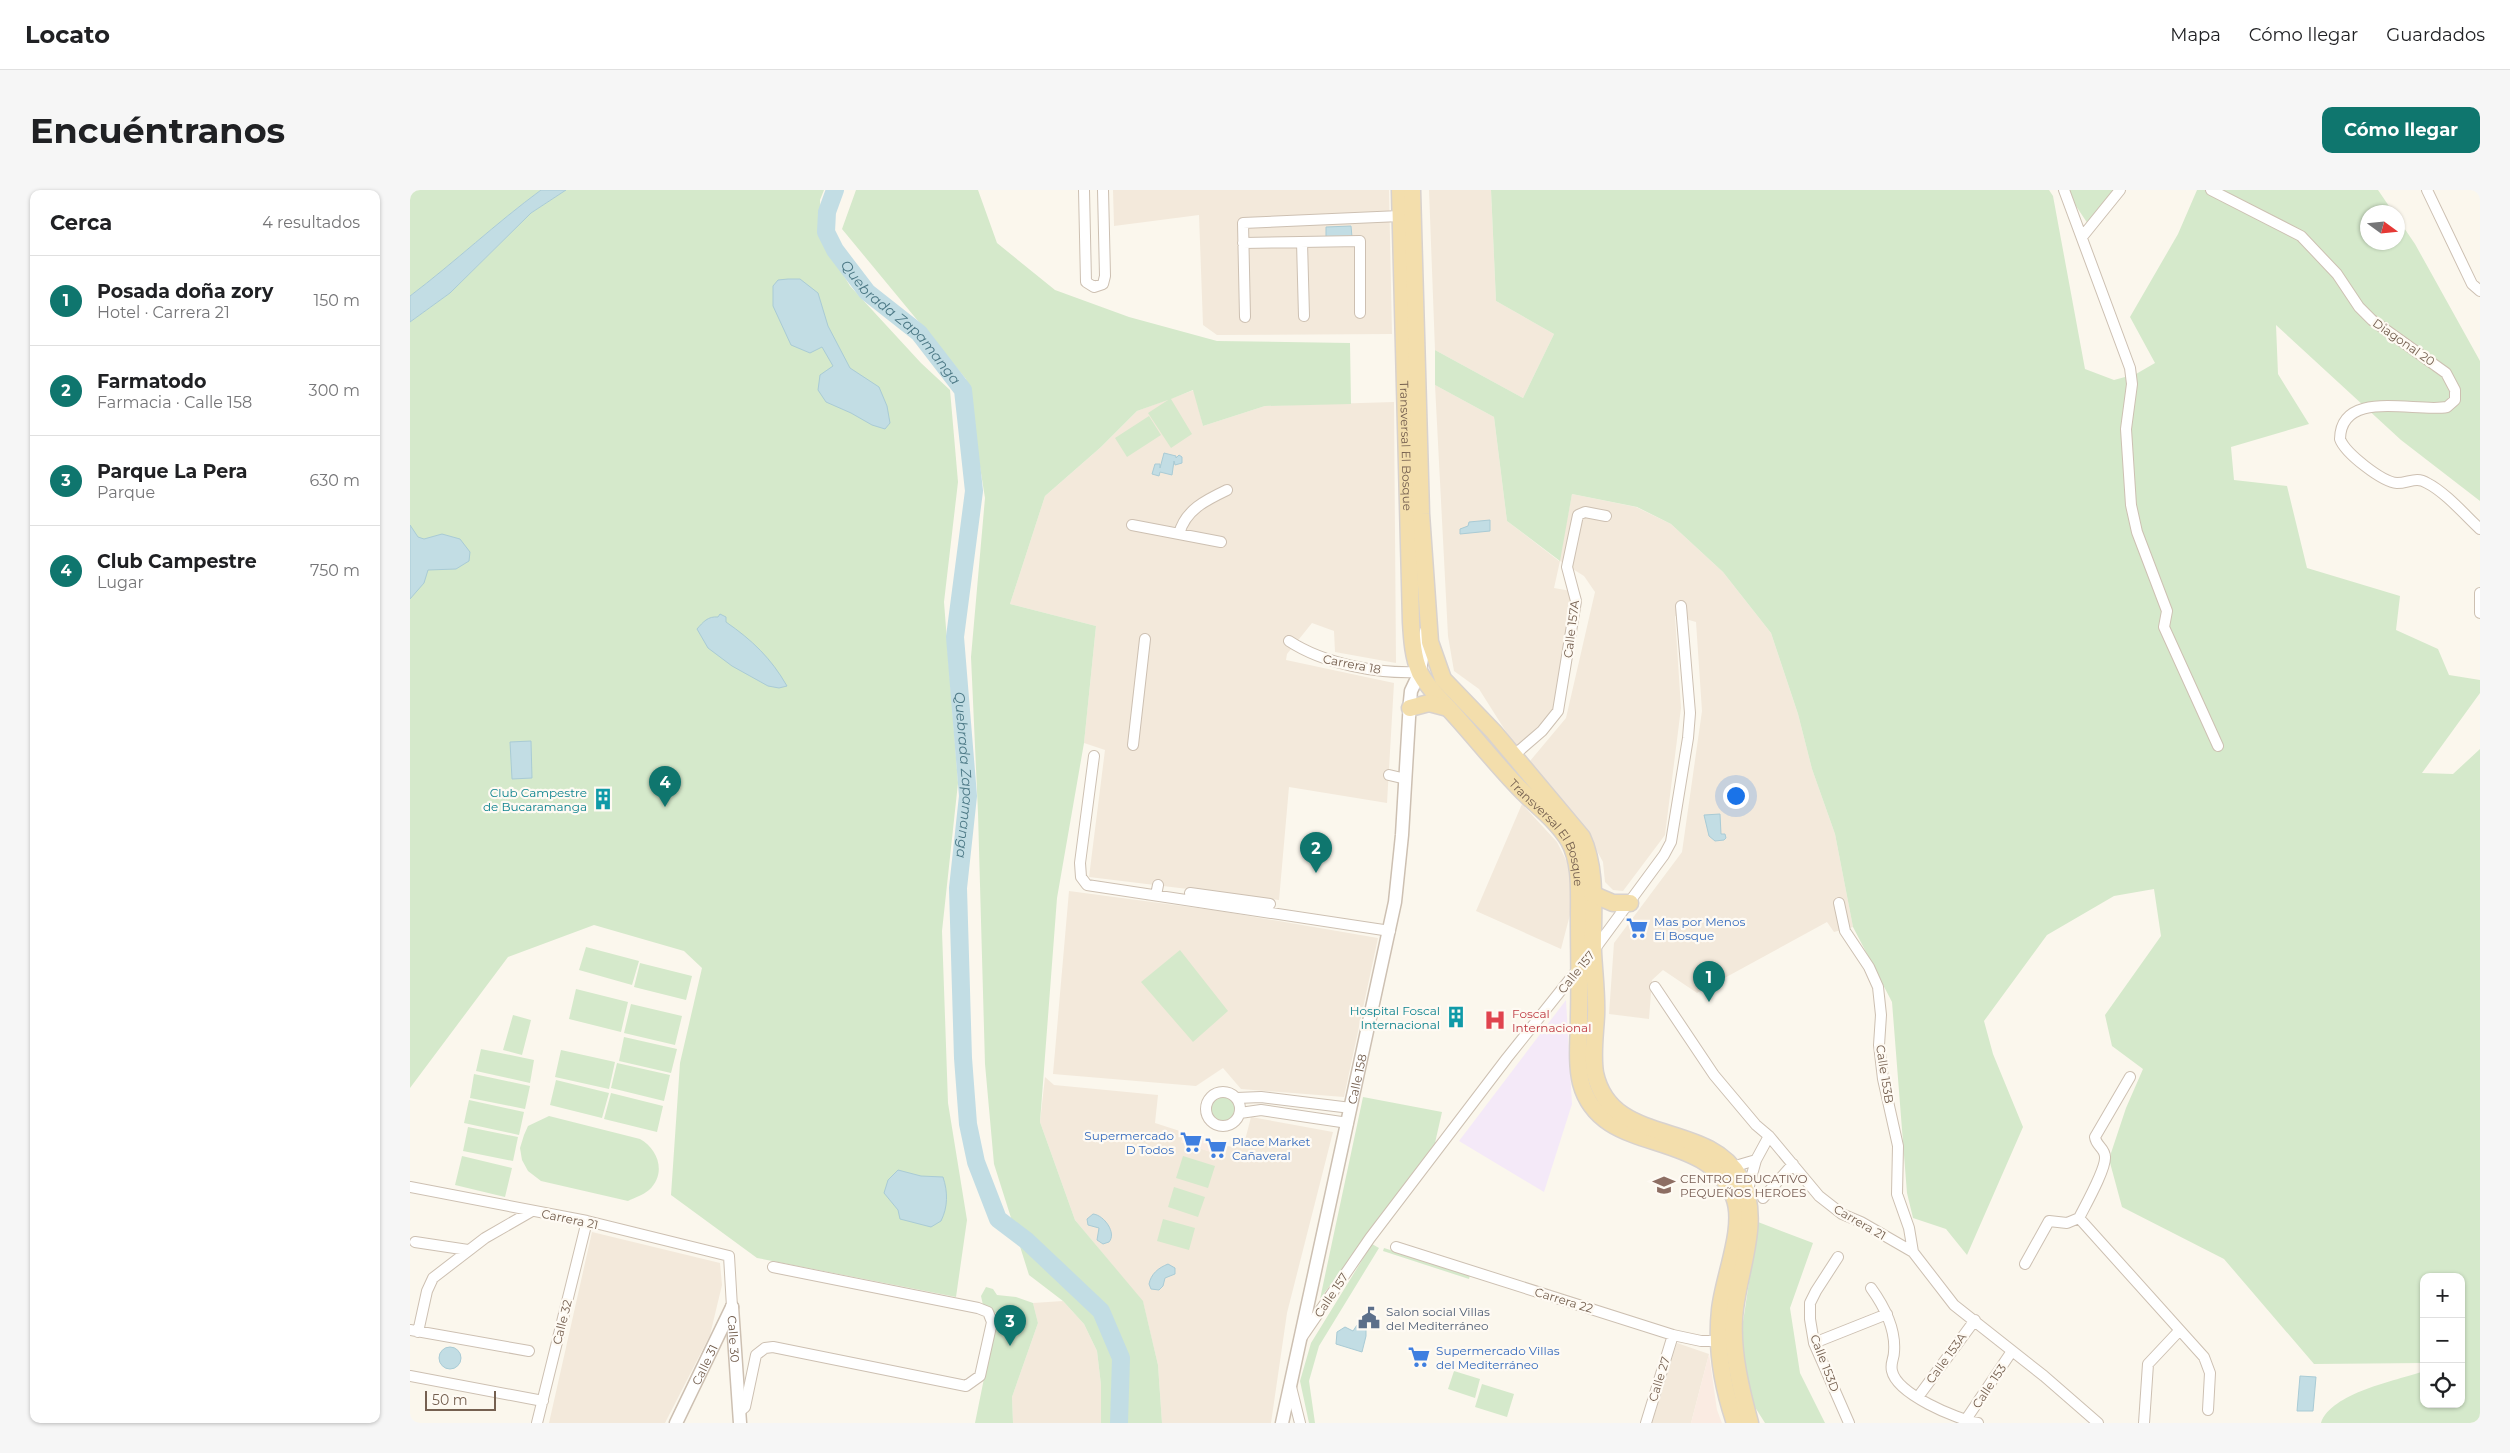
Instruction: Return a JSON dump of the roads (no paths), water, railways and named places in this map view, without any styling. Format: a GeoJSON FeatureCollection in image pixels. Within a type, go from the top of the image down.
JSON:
{"type":"FeatureCollection","features":[{"type":"Feature","properties":{"kind":"main road","name":"Transversal El Bosque"},"geometry":{"type":"LineString","coordinates":[[1400,190],[1412,644],[1420,672],[1432,690],[1510,779],[1568,839],[1575,855],[1579,881],[1579,1069],[1582,1084],[1593,1107],[1609,1122],[1621,1129],[1689,1152],[1705,1160],[1723,1178],[1734,1197],[1736,1226],[1723,1290],[1727,1341],[1726,1390],[1735,1423]]}},
{"type":"Feature","properties":{"kind":"main road","name":"Transversal El Bosque"},"geometry":{"type":"LineString","coordinates":[[1412,190],[1421,514],[1430,642],[1443,679],[1494,732],[1582,837],[1590,860],[1596,1014],[1594,1059],[1601,1091],[1606,1099],[1628,1118],[1688,1139],[1717,1154],[1732,1167],[1755,1196],[1727,1341],[1750,1423]]}},
{"type":"Feature","properties":{"kind":"main road"},"geometry":{"type":"LineString","coordinates":[[1410,708],[1430,703],[1449,708]]}},
{"type":"Feature","properties":{"kind":"main road"},"geometry":{"type":"LineString","coordinates":[[1592,894],[1613,903],[1630,903]]}},
{"type":"Feature","properties":{"kind":"street"},"geometry":{"type":"LineString","coordinates":[[1084,190],[1086,282],[1094,286],[1103,284],[1105,276],[1103,190]]}},
{"type":"Feature","properties":{"kind":"street"},"geometry":{"type":"LineString","coordinates":[[2064,190],[2130,368],[2132,384],[2126,429],[2131,505],[2137,532],[2167,611],[2164,627],[2218,746]]}},
{"type":"Feature","properties":{"kind":"street"},"geometry":{"type":"LineString","coordinates":[[2082,237],[2120,190]]}},
{"type":"Feature","properties":{"kind":"street","name":"Diagonal 20"},"geometry":{"type":"LineString","coordinates":[[2211,190],[2301,236],[2337,274],[2359,307],[2372,320],[2437,365],[2452,383],[2455,390],[2455,400],[2447,407],[2364,408],[2347,418],[2342,425],[2340,439],[2348,452],[2390,482],[2406,482],[2418,479],[2431,485],[2480,529]]}},
{"type":"Feature","properties":{"kind":"street"},"geometry":{"type":"LineString","coordinates":[[2427,190],[2472,284],[2480,291]]}},
{"type":"Feature","properties":{"kind":"street"},"geometry":{"type":"LineString","coordinates":[[1244,317],[1243,224],[1400,216]]}},
{"type":"Feature","properties":{"kind":"street"},"geometry":{"type":"LineString","coordinates":[[1243,243],[1360,241],[1360,313]]}},
{"type":"Feature","properties":{"kind":"street"},"geometry":{"type":"LineString","coordinates":[[1302,242],[1304,316]]}},
{"type":"Feature","properties":{"kind":"street"},"geometry":{"type":"LineString","coordinates":[[1179,534],[1182,522],[1193,510],[1227,490]]}},
{"type":"Feature","properties":{"kind":"street","name":"Calle 157A"},"geometry":{"type":"LineString","coordinates":[[1513,756],[1542,731],[1558,711],[1576,601],[1567,567],[1578,515],[1585,512],[1606,516]]}},
{"type":"Feature","properties":{"kind":"street"},"geometry":{"type":"LineString","coordinates":[[1132,525],[1221,542]]}},
{"type":"Feature","properties":{"kind":"street"},"geometry":{"type":"LineString","coordinates":[[2480,593],[2480,613]]}},
{"type":"Feature","properties":{"kind":"street","name":"Calle 157"},"geometry":{"type":"LineString","coordinates":[[1300,1340],[1370,1238],[1507,1058],[1630,903],[1671,842],[1688,738],[1690,713],[1681,606]]}},
{"type":"Feature","properties":{"kind":"street","name":"Calle 158"},"geometry":{"type":"LineString","coordinates":[[1282,1423],[1390,931],[1397,885],[1411,691],[1420,672],[1427,620]]}},
{"type":"Feature","properties":{"kind":"street"},"geometry":{"type":"LineString","coordinates":[[1134,745],[1145,639]]}},
{"type":"Feature","properties":{"kind":"street","name":"Carrera 18"},"geometry":{"type":"LineString","coordinates":[[1289,641],[1308,653],[1328,660],[1370,664],[1402,673],[1420,672]]}},
{"type":"Feature","properties":{"kind":"street"},"geometry":{"type":"LineString","coordinates":[[1420,672],[1432,673],[1443,679]]}},
{"type":"Feature","properties":{"kind":"street"},"geometry":{"type":"LineString","coordinates":[[1094,756],[1081,852],[1081,877],[1083,882],[1092,888],[1139,888],[1270,904]]}},
{"type":"Feature","properties":{"kind":"street"},"geometry":{"type":"LineString","coordinates":[[1389,775],[1406,779]]}},
{"type":"Feature","properties":{"kind":"street"},"geometry":{"type":"LineString","coordinates":[[1157,890],[1390,931]]}},
{"type":"Feature","properties":{"kind":"street","name":"Calle 153B"},"geometry":{"type":"LineString","coordinates":[[1839,903],[1845,931],[1870,968],[1878,987],[1881,1015],[1879,1044],[1883,1079],[1898,1146],[1896,1194],[1909,1228],[1913,1252]]}},
{"type":"Feature","properties":{"kind":"street","name":"Carrera 21"},"geometry":{"type":"LineString","coordinates":[[1655,987],[1714,1075],[1756,1125],[1769,1136],[1819,1196],[1842,1214],[1861,1222],[1913,1252],[1954,1305],[1975,1320],[2098,1423]]}},
{"type":"Feature","properties":{"kind":"street"},"geometry":{"type":"LineString","coordinates":[[2025,1264],[2049,1221],[2068,1223],[2079,1218],[2105,1160],[2103,1149],[2097,1144],[2095,1137],[2130,1077]]}},
{"type":"Feature","properties":{"kind":"street"},"geometry":{"type":"LineString","coordinates":[[1237,1098],[1240,1113],[1234,1122],[1224,1127],[1210,1121],[1206,1111],[1208,1101],[1216,1094],[1228,1091],[1237,1098],[1261,1097],[1351,1108]]}},
{"type":"Feature","properties":{"kind":"street"},"geometry":{"type":"LineString","coordinates":[[1240,1113],[1261,1110],[1348,1124]]}},
{"type":"Feature","properties":{"kind":"street"},"geometry":{"type":"LineString","coordinates":[[1755,1196],[1756,1160],[1769,1136]]}},
{"type":"Feature","properties":{"kind":"street"},"geometry":{"type":"LineString","coordinates":[[1732,1167],[1756,1160]]}},
{"type":"Feature","properties":{"kind":"street"},"geometry":{"type":"LineString","coordinates":[[1755,1196],[1793,1164]]}},
{"type":"Feature","properties":{"kind":"street","name":"Carrera 21"},"geometry":{"type":"LineString","coordinates":[[410,1187],[587,1221],[729,1256]]}},
{"type":"Feature","properties":{"kind":"street"},"geometry":{"type":"LineString","coordinates":[[529,1351],[414,1331],[433,1278],[468,1250],[532,1211]]}},
{"type":"Feature","properties":{"kind":"street"},"geometry":{"type":"LineString","coordinates":[[2079,1218],[2204,1357],[2210,1374],[2208,1410]]}},
{"type":"Feature","properties":{"kind":"street","name":"Calle 32"},"geometry":{"type":"LineString","coordinates":[[538,1423],[587,1221]]}},
{"type":"Feature","properties":{"kind":"street"},"geometry":{"type":"LineString","coordinates":[[415,1242],[468,1250]]}},
{"type":"Feature","properties":{"kind":"street","name":"Carrera 22"},"geometry":{"type":"LineString","coordinates":[[1396,1247],[1673,1335],[1701,1341],[1727,1341]]}},
{"type":"Feature","properties":{"kind":"street","name":"Calle 30"},"geometry":{"type":"LineString","coordinates":[[729,1256],[740,1417]]}},
{"type":"Feature","properties":{"kind":"street","name":"Calle 153D"},"geometry":{"type":"LineString","coordinates":[[1838,1257],[1810,1303],[1810,1318],[1814,1343],[1847,1419]]}},
{"type":"Feature","properties":{"kind":"street"},"geometry":{"type":"LineString","coordinates":[[740,1417],[745,1408],[756,1355],[765,1348],[966,1386],[980,1376],[992,1322],[988,1312],[978,1308],[773,1268]]}},
{"type":"Feature","properties":{"kind":"street"},"geometry":{"type":"LineString","coordinates":[[1871,1288],[1883,1304],[1887,1314],[1894,1351],[1891,1362],[1892,1371],[1896,1381],[1933,1406],[1965,1421],[1978,1423]]}},
{"type":"Feature","properties":{"kind":"street","name":"Calle 31"},"geometry":{"type":"LineString","coordinates":[[676,1423],[732,1307]]}},
{"type":"Feature","properties":{"kind":"street"},"geometry":{"type":"LineString","coordinates":[[1814,1343],[1887,1314]]}},
{"type":"Feature","properties":{"kind":"street","name":"Calle 153A"},"geometry":{"type":"LineString","coordinates":[[1918,1397],[1975,1320]]}},
{"type":"Feature","properties":{"kind":"street"},"geometry":{"type":"LineString","coordinates":[[2144,1423],[2148,1364],[2179,1331]]}},
{"type":"Feature","properties":{"kind":"street","name":"Calle 27"},"geometry":{"type":"LineString","coordinates":[[1646,1423],[1673,1335]]}},
{"type":"Feature","properties":{"kind":"street","name":"Calle 153"},"geometry":{"type":"LineString","coordinates":[[1965,1421],[2012,1351]]}},
{"type":"Feature","properties":{"kind":"street"},"geometry":{"type":"LineString","coordinates":[[410,1376],[542,1401]]}},
{"type":"Feature","properties":{"kind":"street"},"geometry":{"type":"LineString","coordinates":[[1291,1387],[1300,1423]]}},
{"type":"Feature","properties":{"kind":"water"},"geometry":{"type":"Polygon","coordinates":[[[541,190],[566,190],[531,213],[450,293],[410,322],[410,296],[541,190]]]}},
{"type":"Feature","properties":{"kind":"water"},"geometry":{"type":"Polygon","coordinates":[[[1351,226],[1352,237],[1326,238],[1326,227],[1351,226]]]}},
{"type":"Feature","properties":{"kind":"water"},"geometry":{"type":"Polygon","coordinates":[[[800,279],[818,293],[828,326],[850,368],[879,387],[887,406],[890,423],[885,429],[872,425],[826,402],[818,390],[820,375],[833,366],[822,347],[810,353],[791,345],[773,306],[773,286],[778,280],[800,279]]]}},
{"type":"Feature","properties":{"kind":"water"},"geometry":{"type":"Polygon","coordinates":[[[1164,453],[1176,456],[1176,458],[1179,455],[1182,457],[1182,463],[1175,465],[1174,461],[1172,475],[1160,472],[1159,476],[1152,474],[1155,464],[1160,464],[1160,468],[1164,453]]]}},
{"type":"Feature","properties":{"kind":"water"},"geometry":{"type":"Polygon","coordinates":[[[1490,520],[1490,531],[1460,534],[1460,529],[1468,526],[1469,522],[1490,520]]]}},
{"type":"Feature","properties":{"kind":"water"},"geometry":{"type":"Polygon","coordinates":[[[410,525],[418,537],[424,539],[442,534],[460,539],[470,552],[469,561],[456,569],[428,570],[424,583],[410,599],[410,525]]]}},
{"type":"Feature","properties":{"kind":"water"},"geometry":{"type":"Polygon","coordinates":[[[720,614],[726,617],[726,622],[760,650],[787,686],[779,688],[768,686],[732,666],[708,648],[697,629],[706,620],[711,617],[718,617],[720,614]]]}},
{"type":"Feature","properties":{"kind":"water"},"geometry":{"type":"Polygon","coordinates":[[[531,741],[532,778],[512,779],[510,742],[531,741]]]}},
{"type":"Feature","properties":{"kind":"water"},"geometry":{"type":"Polygon","coordinates":[[[1720,814],[1721,834],[1725,834],[1726,838],[1715,841],[1709,836],[1704,815],[1720,814]]]}},
{"type":"Feature","properties":{"kind":"water"},"geometry":{"type":"Polygon","coordinates":[[[898,1170],[921,1176],[943,1177],[946,1199],[941,1221],[931,1227],[900,1219],[898,1210],[884,1193],[888,1180],[898,1170]]]}},
{"type":"Feature","properties":{"kind":"water"},"geometry":{"type":"Polygon","coordinates":[[[1093,1214],[1097,1215],[1108,1225],[1111,1234],[1109,1242],[1103,1244],[1097,1240],[1099,1228],[1088,1225],[1087,1219],[1093,1214]]]}},
{"type":"Feature","properties":{"kind":"water"},"geometry":{"type":"Polygon","coordinates":[[[1168,1264],[1175,1268],[1175,1274],[1165,1278],[1163,1286],[1159,1290],[1151,1289],[1149,1284],[1153,1274],[1168,1264]]]}},
{"type":"Feature","properties":{"kind":"water"},"geometry":{"type":"Polygon","coordinates":[[[1357,1325],[1366,1328],[1362,1352],[1336,1344],[1337,1332],[1345,1327],[1353,1331],[1357,1325]]]}},
{"type":"Feature","properties":{"kind":"water"},"geometry":{"type":"Polygon","coordinates":[[[450,1347],[460,1354],[461,1358],[454,1368],[450,1369],[440,1362],[439,1358],[446,1348],[450,1347]]]}},
{"type":"Feature","properties":{"kind":"water"},"geometry":{"type":"Polygon","coordinates":[[[2300,1376],[2316,1377],[2313,1411],[2297,1411],[2300,1376]]]}},
{"type":"Feature","properties":{"kind":"waterway","name":"Quebrada Zapamanga"},"geometry":{"type":"LineString","coordinates":[[835,190],[827,212],[826,232],[835,250],[867,292],[919,333],[963,390],[974,491],[955,637],[968,796],[958,888],[963,1058],[968,1124],[976,1162],[998,1219],[1027,1241],[1101,1311],[1121,1358],[1119,1423]]}},
{"type":"Feature","properties":{"kind":"place","name":"Club Campestre de Bucaramanga"},"geometry":{"type":"Point","coordinates":[603,799]}},
{"type":"Feature","properties":{"kind":"place","name":"Club Campestre"},"geometry":{"type":"Point","coordinates":[665,807]}},
{"type":"Feature","properties":{"kind":"place","name":"Farmatodo"},"geometry":{"type":"Point","coordinates":[1316,873]}},
{"type":"Feature","properties":{"kind":"place","name":"Mas por Menos El Bosque"},"geometry":{"type":"Point","coordinates":[1637,928]}},
{"type":"Feature","properties":{"kind":"place","name":"Posada doña zory"},"geometry":{"type":"Point","coordinates":[1709,1002]}},
{"type":"Feature","properties":{"kind":"place","name":"Hospital Foscal Internacional"},"geometry":{"type":"Point","coordinates":[1456,1017]}},
{"type":"Feature","properties":{"kind":"place","name":"Foscal Internacional"},"geometry":{"type":"Point","coordinates":[1495,1020]}},
{"type":"Feature","properties":{"kind":"place","name":"Supermercado D Todos"},"geometry":{"type":"Point","coordinates":[1191,1142]}},
{"type":"Feature","properties":{"kind":"place","name":"Place Market Cañaveral"},"geometry":{"type":"Point","coordinates":[1216,1148]}},
{"type":"Feature","properties":{"kind":"place","name":"CENTRO EDUCATIVO PEQUEÑOS HEROES"},"geometry":{"type":"Point","coordinates":[1664,1185]}},
{"type":"Feature","properties":{"kind":"place","name":"Salon social Villas del Mediterráneo"},"geometry":{"type":"Point","coordinates":[1369,1318]}},
{"type":"Feature","properties":{"kind":"place","name":"Parque La Pera"},"geometry":{"type":"Point","coordinates":[1010,1346]}},
{"type":"Feature","properties":{"kind":"place","name":"Supermercado Villas del Mediterráneo"},"geometry":{"type":"Point","coordinates":[1419,1357]}}]}
